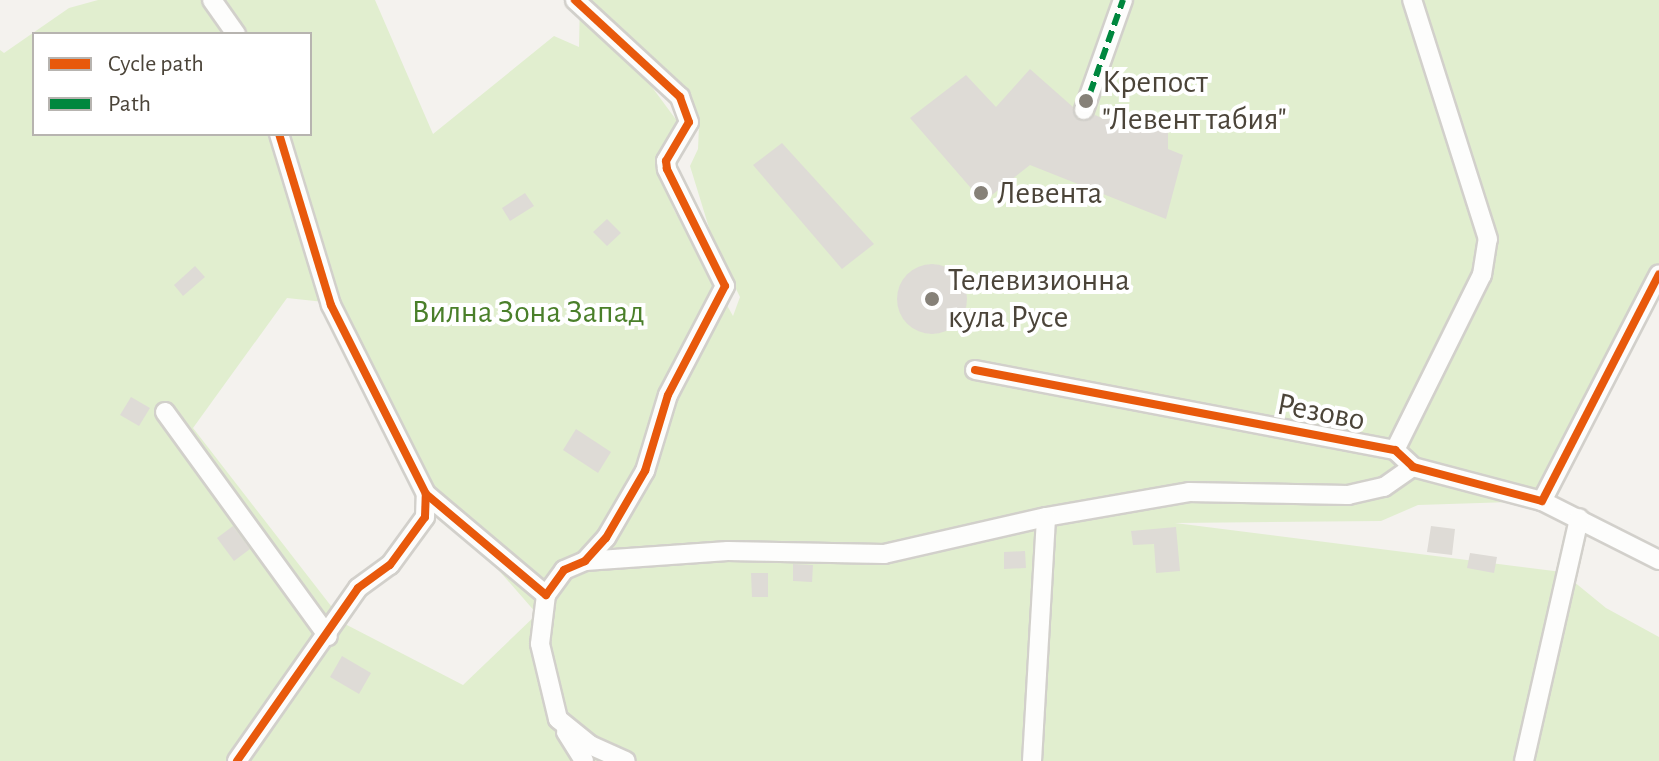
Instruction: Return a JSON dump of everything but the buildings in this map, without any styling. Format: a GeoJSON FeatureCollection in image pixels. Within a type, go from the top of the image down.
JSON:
{"type":"FeatureCollection","features":[{"type":"Feature","properties":{"kind":"street"},"geometry":{"type":"LineString","coordinates":[[212,0],[235,32]]}},
{"type":"Feature","properties":{"kind":"street"},"geometry":{"type":"LineString","coordinates":[[575,0],[680,97],[689,122],[666,161],[667,169],[725,286],[668,395],[645,471],[606,538],[585,561]]}},
{"type":"Feature","properties":{"kind":"street"},"geometry":{"type":"LineString","coordinates":[[1084,110],[1123,0]]}},
{"type":"Feature","properties":{"kind":"street"},"geometry":{"type":"LineString","coordinates":[[1395,450],[1482,275],[1488,239],[1412,0]]}},
{"type":"Feature","properties":{"kind":"street"},"geometry":{"type":"LineString","coordinates":[[280,136],[331,305],[426,494],[546,595]]}},
{"type":"Feature","properties":{"kind":"street"},"geometry":{"type":"LineString","coordinates":[[1542,501],[1659,274]]}},
{"type":"Feature","properties":{"kind":"street","name":"Резово"},"geometry":{"type":"LineString","coordinates":[[975,370],[1395,450],[1413,467],[1542,501],[1659,560]]}},
{"type":"Feature","properties":{"kind":"street"},"geometry":{"type":"LineString","coordinates":[[165,412],[328,636]]}},
{"type":"Feature","properties":{"kind":"street"},"geometry":{"type":"LineString","coordinates":[[584,761],[558,719],[540,644],[546,595],[564,570],[585,561],[728,551],[884,554],[1046,517],[1189,492],[1348,495],[1384,487],[1413,467]]}},
{"type":"Feature","properties":{"kind":"street"},"geometry":{"type":"LineString","coordinates":[[237,761],[328,636],[358,588],[390,565],[425,517],[426,494]]}},
{"type":"Feature","properties":{"kind":"street"},"geometry":{"type":"LineString","coordinates":[[1032,761],[1046,517]]}},
{"type":"Feature","properties":{"kind":"street"},"geometry":{"type":"LineString","coordinates":[[1524,761],[1579,518]]}},
{"type":"Feature","properties":{"kind":"street"},"geometry":{"type":"LineString","coordinates":[[558,719],[590,745],[626,761]]}},
{"type":"Feature","properties":{"kind":"green space","name":"Вилна Зона Запад"},"geometry":{"type":"Polygon","coordinates":[[[98,0],[375,0],[433,134],[554,36],[579,47],[580,0],[1659,0],[1659,274],[1542,501],[1418,505],[1381,521],[1175,523],[1562,572],[1606,608],[1659,637],[1659,761],[0,761],[0,50],[4,53],[32,34],[32,136],[312,136],[312,32],[34,32],[69,8],[98,0]],[[655,76],[649,83],[680,125],[658,169],[674,210],[733,316],[740,297],[714,244],[690,166],[698,149],[699,126],[692,111],[655,76]],[[287,298],[193,428],[345,624],[463,685],[537,614],[411,470],[324,302],[287,298]]]}},
{"type":"Feature","properties":{"kind":"marked path"},"geometry":{"type":"LineString","coordinates":[[1084,110],[1123,0]]}},
{"type":"Feature","properties":{"kind":"cycle path"},"geometry":{"type":"LineString","coordinates":[[426,494],[546,595],[564,570],[585,561],[606,538],[645,471],[668,395],[725,286],[667,169],[666,161],[689,122],[680,97],[575,0]]}},
{"type":"Feature","properties":{"kind":"cycle path"},"geometry":{"type":"LineString","coordinates":[[237,761],[358,588],[390,565],[425,517],[426,494],[331,305],[280,136]]}},
{"type":"Feature","properties":{"kind":"cycle path"},"geometry":{"type":"LineString","coordinates":[[975,370],[1395,450],[1413,467],[1542,501],[1659,274]]}},
{"type":"Feature","properties":{"kind":"place","name":"Крепост \"Левент табия\""},"geometry":{"type":"Point","coordinates":[1086,101]}},
{"type":"Feature","properties":{"kind":"place","name":"Левента"},"geometry":{"type":"Point","coordinates":[981,193]}},
{"type":"Feature","properties":{"kind":"place","name":"Телевизионна кула Русе"},"geometry":{"type":"Point","coordinates":[932,299]}}]}
